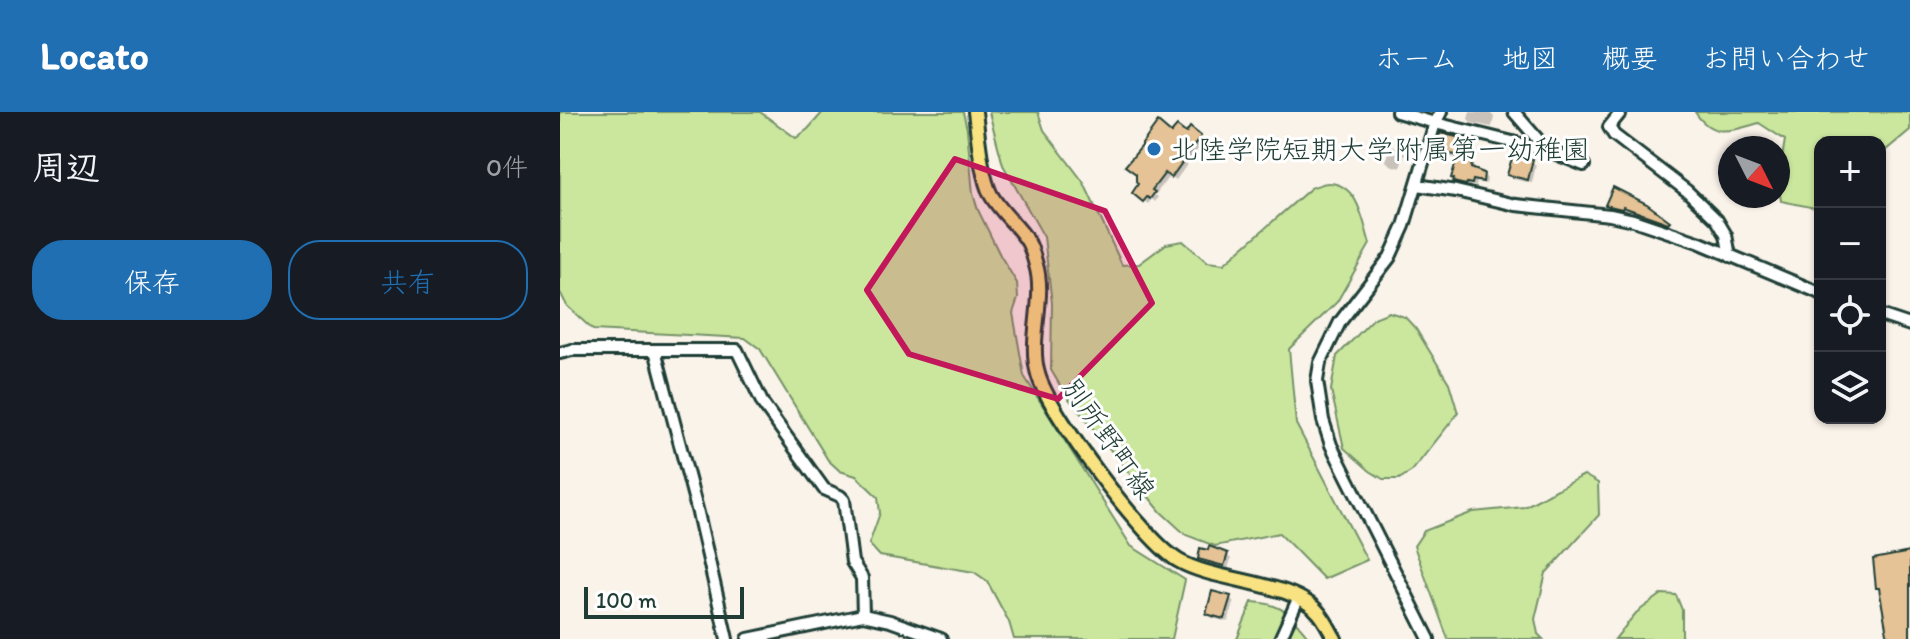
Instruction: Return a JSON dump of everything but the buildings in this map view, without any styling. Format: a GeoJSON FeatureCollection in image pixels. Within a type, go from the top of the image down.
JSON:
{"type":"FeatureCollection","features":[{"type":"Feature","properties":{"kind":"main road","name":"別所野町線"},"geometry":{"type":"LineString","coordinates":[[975,112],[988,191],[1029,243],[1038,271],[1034,339],[1037,373],[1048,399],[1063,422],[1153,539],[1179,561],[1299,597],[1319,613],[1335,639]]}},
{"type":"Feature","properties":{"kind":"street"},"geometry":{"type":"LineString","coordinates":[[1397,112],[1549,151],[1584,165]]}},
{"type":"Feature","properties":{"kind":"street"},"geometry":{"type":"LineString","coordinates":[[1429,639],[1331,445],[1323,420],[1317,381],[1320,363],[1340,322],[1390,257],[1404,226],[1441,112]]}},
{"type":"Feature","properties":{"kind":"street"},"geometry":{"type":"LineString","coordinates":[[1514,112],[1549,151]]}},
{"type":"Feature","properties":{"kind":"street"},"geometry":{"type":"LineString","coordinates":[[1621,112],[1609,127],[1614,135],[1687,191],[1717,220],[1726,235],[1730,256]]}},
{"type":"Feature","properties":{"kind":"street"},"geometry":{"type":"LineString","coordinates":[[1417,185],[1516,205],[1633,220],[1698,242],[1814,291]]}},
{"type":"Feature","properties":{"kind":"street"},"geometry":{"type":"LineString","coordinates":[[1886,317],[1910,325]]}},
{"type":"Feature","properties":{"kind":"street"},"geometry":{"type":"LineString","coordinates":[[560,353],[572,350],[737,350],[763,404],[824,489],[844,500],[852,562],[862,578],[863,615]]}},
{"type":"Feature","properties":{"kind":"street"},"geometry":{"type":"LineString","coordinates":[[655,350],[727,639]]}},
{"type":"Feature","properties":{"kind":"street"},"geometry":{"type":"LineString","coordinates":[[1280,639],[1299,597]]}},
{"type":"Feature","properties":{"kind":"street"},"geometry":{"type":"LineString","coordinates":[[748,639],[863,615],[941,639]]}},
{"type":"Feature","properties":{"kind":"highlighted area"},"geometry":{"type":"Polygon","coordinates":[[[955,159],[1105,211],[1152,303],[1058,399],[909,354],[867,290],[955,159]]]}},
{"type":"Feature","properties":{"kind":"green space"},"geometry":{"type":"Polygon","coordinates":[[[560,112],[760,112],[796,138],[823,112],[963,112],[973,194],[978,210],[1017,283],[1018,298],[1013,313],[1024,376],[1131,546],[1185,580],[1172,639],[1014,639],[1009,622],[987,581],[974,572],[880,556],[869,544],[880,513],[878,497],[856,476],[840,471],[828,460],[760,349],[745,338],[593,330],[567,306],[560,292],[560,112]]]}},
{"type":"Feature","properties":{"kind":"green space"},"geometry":{"type":"Polygon","coordinates":[[[989,112],[1038,112],[1044,130],[1084,183],[1122,265],[1139,264],[1166,244],[1183,241],[1207,262],[1224,264],[1311,188],[1330,183],[1340,185],[1354,197],[1370,244],[1337,302],[1289,349],[1296,424],[1367,560],[1324,579],[1279,533],[1215,546],[1186,535],[1161,512],[1065,394],[1051,370],[1052,303],[1044,237],[1003,165],[989,112]]]}},
{"type":"Feature","properties":{"kind":"green space"},"geometry":{"type":"Polygon","coordinates":[[[1695,112],[1910,112],[1910,130],[1886,150],[1886,136],[1814,136],[1814,208],[1790,203],[1790,136],[1779,136],[1759,123],[1724,131],[1709,127],[1695,112]]]}},
{"type":"Feature","properties":{"kind":"green space"},"geometry":{"type":"Polygon","coordinates":[[[1389,312],[1405,317],[1416,329],[1449,383],[1458,413],[1412,471],[1399,479],[1383,479],[1344,448],[1331,390],[1337,356],[1374,318],[1389,312]]]}},
{"type":"Feature","properties":{"kind":"green space"},"geometry":{"type":"Polygon","coordinates":[[[1584,475],[1598,483],[1599,515],[1546,573],[1535,619],[1538,634],[1543,639],[1448,639],[1414,546],[1424,531],[1473,512],[1524,507],[1584,475]]]}},
{"type":"Feature","properties":{"kind":"green space"},"geometry":{"type":"Polygon","coordinates":[[[1662,594],[1676,595],[1682,610],[1682,639],[1615,639],[1636,613],[1662,594]]]}},
{"type":"Feature","properties":{"kind":"green space"},"geometry":{"type":"Polygon","coordinates":[[[1252,602],[1272,605],[1286,612],[1310,639],[1237,639],[1252,602]]]}},
{"type":"Feature","properties":{"kind":"place","name":"北陸学院短期大学附属第一幼稚園"},"geometry":{"type":"Point","coordinates":[1154,149]}}]}
